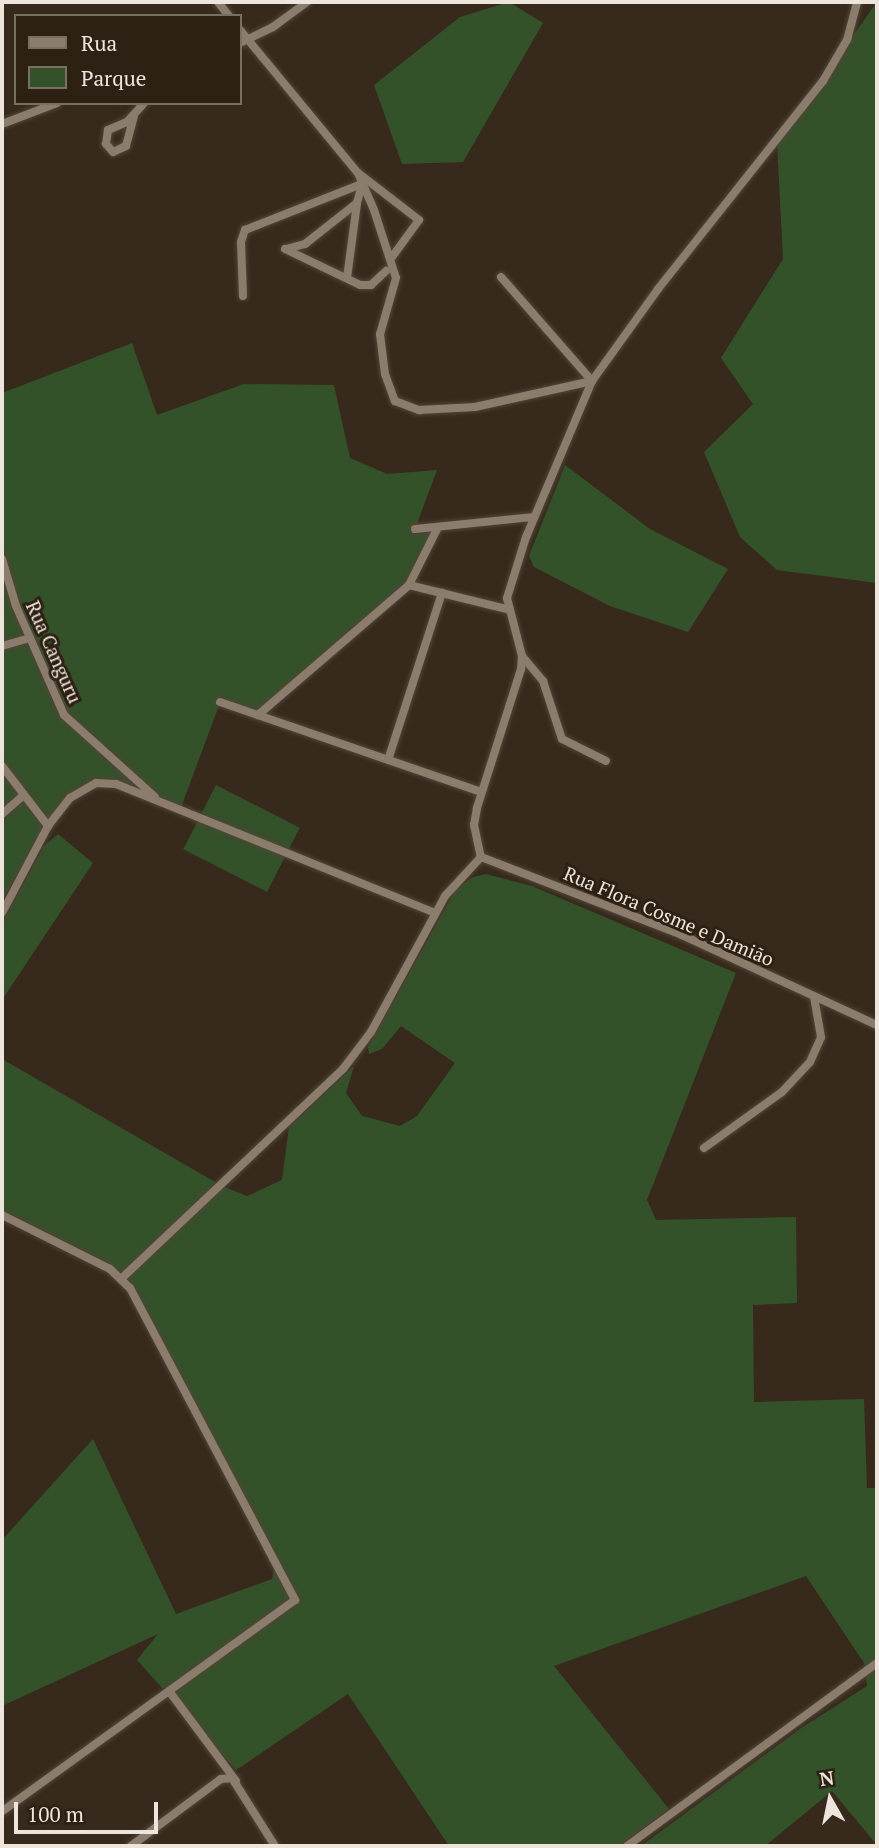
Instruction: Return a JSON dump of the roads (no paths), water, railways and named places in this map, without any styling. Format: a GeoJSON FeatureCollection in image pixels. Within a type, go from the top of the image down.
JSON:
{"type":"FeatureCollection","features":[{"type":"Feature","properties":{"kind":"street"},"geometry":{"type":"LineString","coordinates":[[307,2],[244,41],[358,173],[419,220],[392,257]]}},
{"type":"Feature","properties":{"kind":"street"},"geometry":{"type":"LineString","coordinates":[[606,761],[566,744],[543,681],[522,656],[507,598],[534,517],[592,381],[658,289],[823,81],[847,40],[857,2]]}},
{"type":"Feature","properties":{"kind":"street"},"geometry":{"type":"LineString","coordinates":[[2,124],[52,105]]}},
{"type":"Feature","properties":{"kind":"street"},"geometry":{"type":"LineString","coordinates":[[134,116],[108,130],[106,144],[113,152],[126,146],[134,116],[142,105]]}},
{"type":"Feature","properties":{"kind":"street"},"geometry":{"type":"LineString","coordinates":[[358,173],[392,257],[396,278],[380,334],[389,391],[401,405],[419,410],[475,407],[592,381]]}},
{"type":"Feature","properties":{"kind":"street"},"geometry":{"type":"LineString","coordinates":[[347,278],[356,203],[362,184]]}},
{"type":"Feature","properties":{"kind":"street"},"geometry":{"type":"LineString","coordinates":[[243,296],[241,242],[245,230],[362,184]]}},
{"type":"Feature","properties":{"kind":"street"},"geometry":{"type":"LineString","coordinates":[[356,203],[305,244],[285,249],[347,278],[371,285],[386,271]]}},
{"type":"Feature","properties":{"kind":"street"},"geometry":{"type":"LineString","coordinates":[[502,277],[592,381]]}},
{"type":"Feature","properties":{"kind":"street"},"geometry":{"type":"LineString","coordinates":[[415,529],[534,517]]}},
{"type":"Feature","properties":{"kind":"street"},"geometry":{"type":"LineString","coordinates":[[258,715],[409,585],[438,527]]}},
{"type":"Feature","properties":{"kind":"street","name":"Rua Canguru"},"geometry":{"type":"LineString","coordinates":[[2,559],[30,638],[64,715],[160,801]]}},
{"type":"Feature","properties":{"kind":"street"},"geometry":{"type":"LineString","coordinates":[[409,585],[510,610]]}},
{"type":"Feature","properties":{"kind":"street"},"geometry":{"type":"LineString","coordinates":[[388,760],[442,593]]}},
{"type":"Feature","properties":{"kind":"street"},"geometry":{"type":"LineString","coordinates":[[2,646],[30,638]]}},
{"type":"Feature","properties":{"kind":"street"},"geometry":{"type":"LineString","coordinates":[[122,1278],[343,1069],[371,1032],[435,913],[458,879],[481,857],[474,825],[481,792],[522,656]]}},
{"type":"Feature","properties":{"kind":"street"},"geometry":{"type":"LineString","coordinates":[[220,702],[481,792]]}},
{"type":"Feature","properties":{"kind":"street"},"geometry":{"type":"LineString","coordinates":[[2,766],[48,826]]}},
{"type":"Feature","properties":{"kind":"street"},"geometry":{"type":"LineString","coordinates":[[2,913],[48,826],[70,798],[96,783],[116,784],[435,913]]}},
{"type":"Feature","properties":{"kind":"street"},"geometry":{"type":"LineString","coordinates":[[2,814],[24,795]]}},
{"type":"Feature","properties":{"kind":"street","name":"Rua Flora Cosme e Damião"},"geometry":{"type":"LineString","coordinates":[[481,857],[632,913],[877,1025]]}},
{"type":"Feature","properties":{"kind":"street"},"geometry":{"type":"LineString","coordinates":[[704,1148],[782,1093],[810,1062],[821,1037],[814,997]]}},
{"type":"Feature","properties":{"kind":"street"},"geometry":{"type":"LineString","coordinates":[[2,1215],[122,1278],[209,1431],[295,1600],[2,1811]]}},
{"type":"Feature","properties":{"kind":"street"},"geometry":{"type":"LineString","coordinates":[[631,1845],[877,1662]]}},
{"type":"Feature","properties":{"kind":"street"},"geometry":{"type":"LineString","coordinates":[[169,1691],[237,1781],[275,1846]]}},
{"type":"Feature","properties":{"kind":"street"},"geometry":{"type":"LineString","coordinates":[[131,1846],[221,1779],[237,1781]]}}]}
